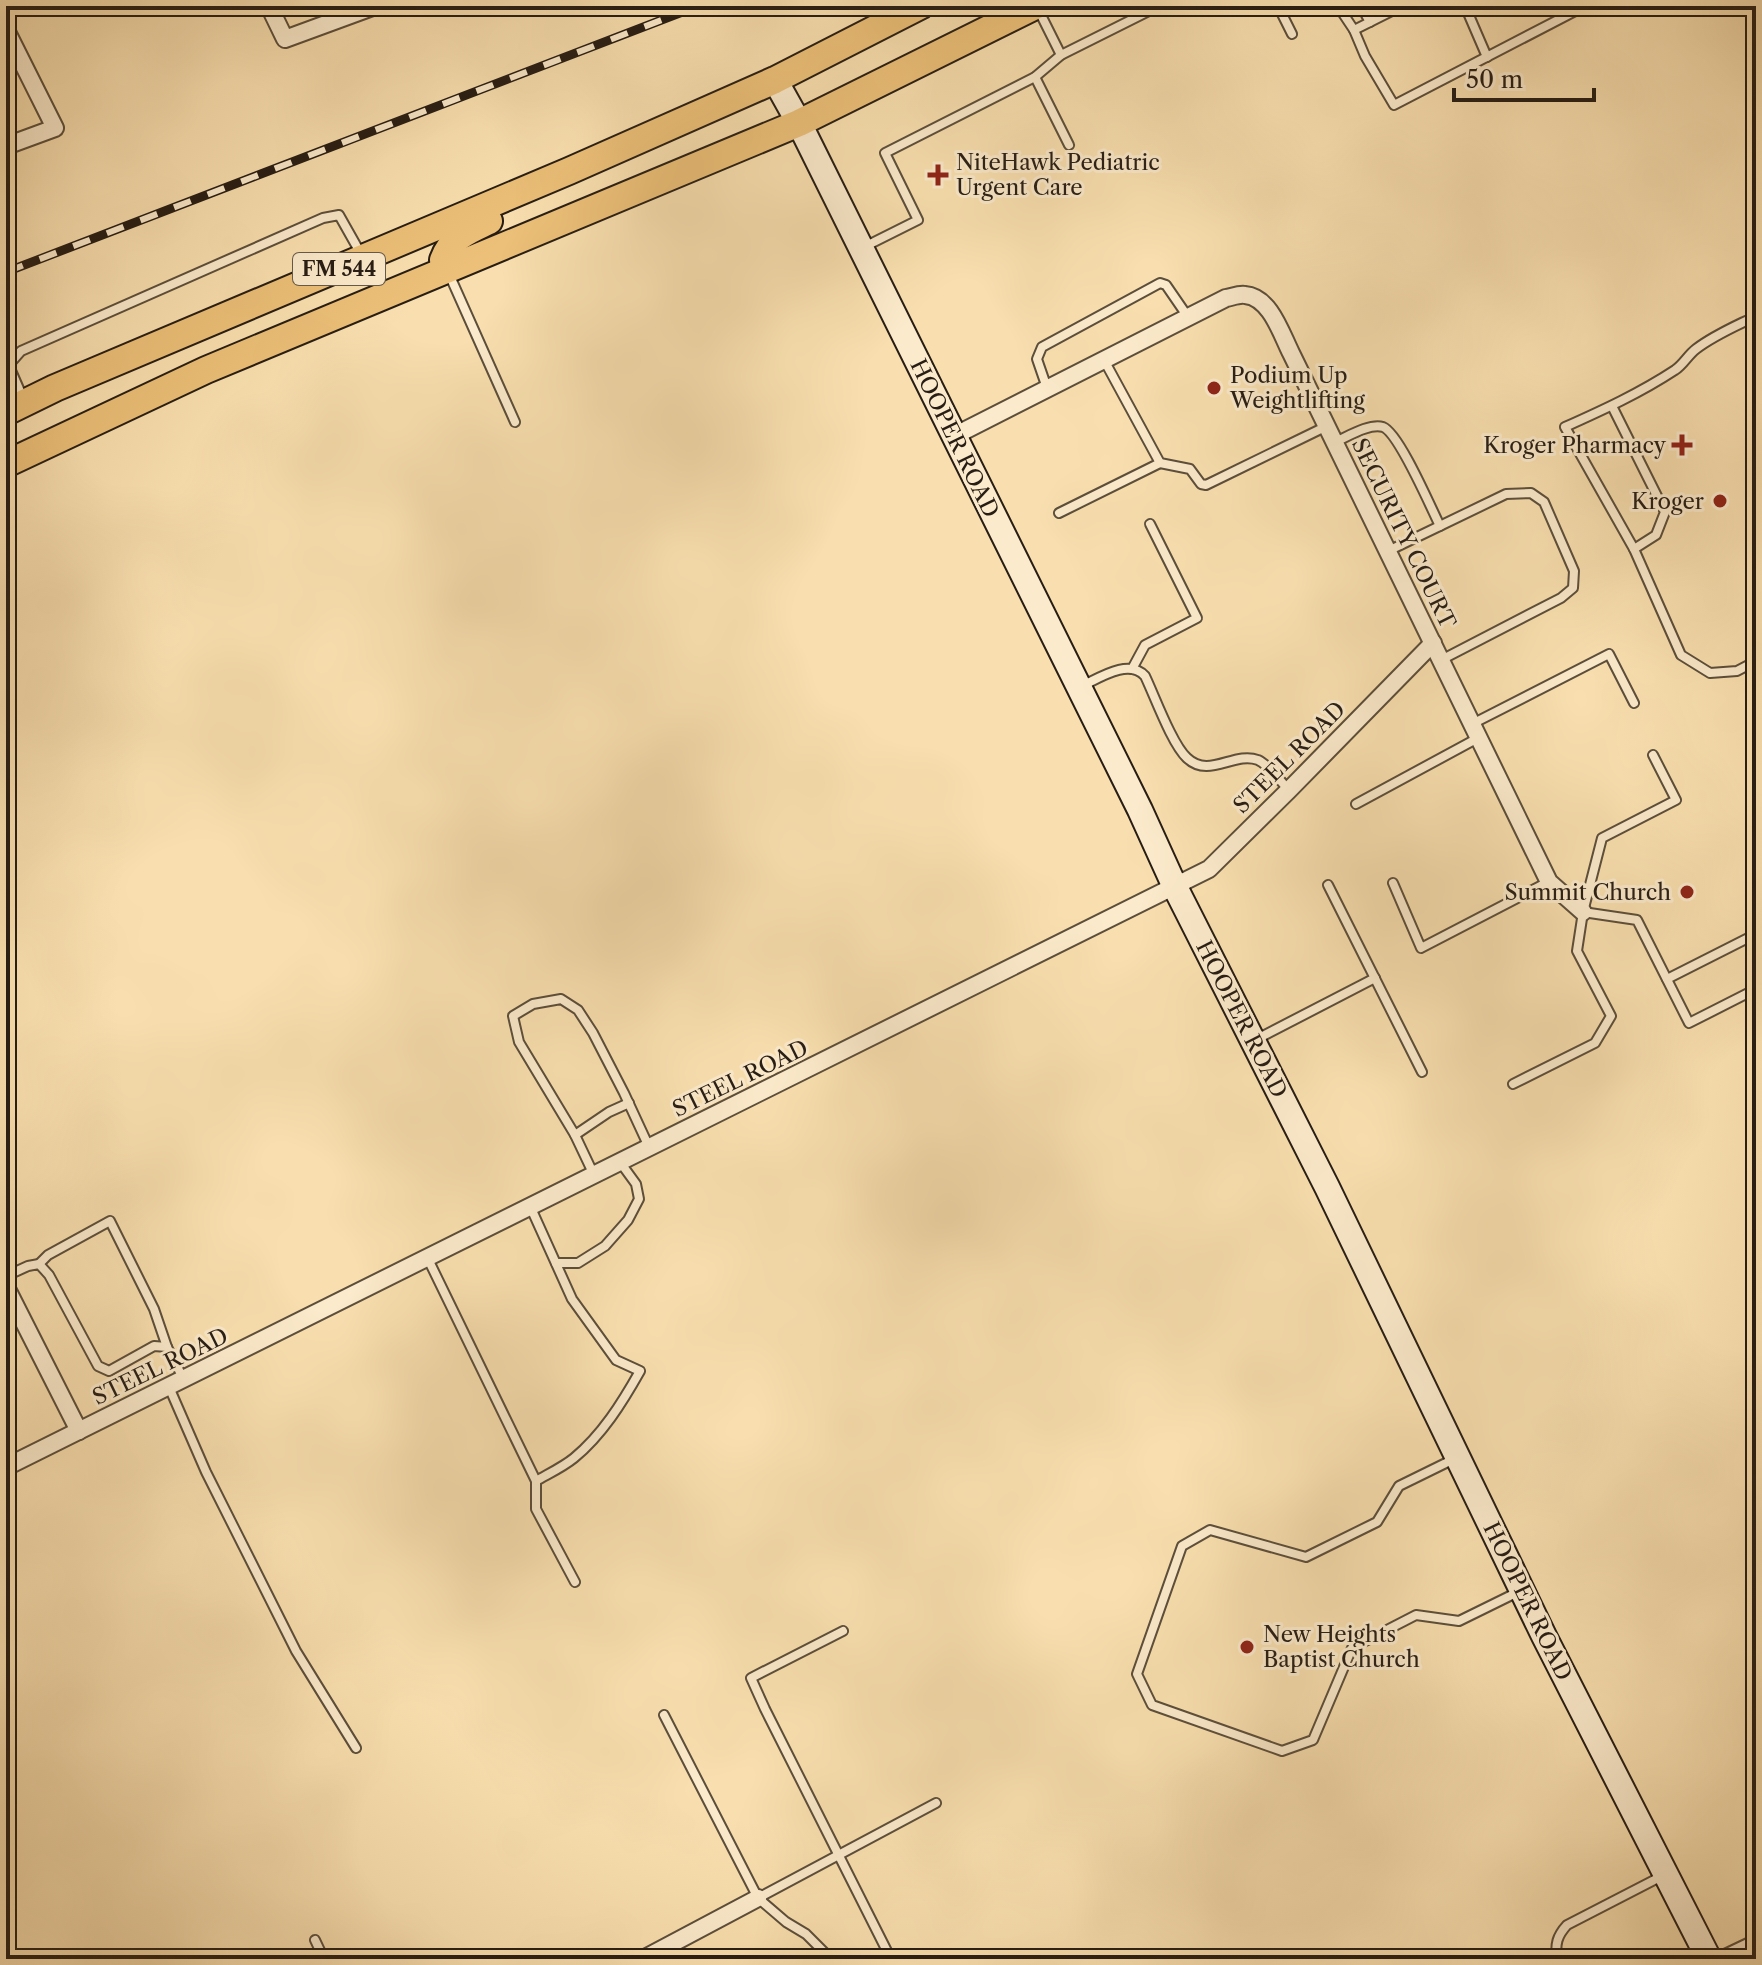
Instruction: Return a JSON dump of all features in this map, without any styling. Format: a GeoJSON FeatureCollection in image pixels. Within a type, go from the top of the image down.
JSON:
{"type":"FeatureCollection","features":[{"type":"Feature","properties":{"kind":"main road","name":"FM 544"},"geometry":{"type":"LineString","coordinates":[[16,407],[775,80],[920,6]]}},
{"type":"Feature","properties":{"kind":"main road","name":"FM 544"},"geometry":{"type":"LineString","coordinates":[[6,464],[206,370],[799,123],[1036,6]]}},
{"type":"Feature","properties":{"kind":"main road"},"geometry":{"type":"LineString","coordinates":[[447,269],[443,260],[449,246],[464,233],[538,199],[569,171]]}},
{"type":"Feature","properties":{"kind":"street"},"geometry":{"type":"LineString","coordinates":[[269,6],[285,39],[375,6]]}},
{"type":"Feature","properties":{"kind":"street"},"geometry":{"type":"LineString","coordinates":[[6,30],[55,128],[6,146]]}},
{"type":"Feature","properties":{"kind":"street","name":"HOOPER ROAD"},"geometry":{"type":"LineString","coordinates":[[775,80],[1327,1187],[1522,1590],[1666,1875],[1712,1959]]}},
{"type":"Feature","properties":{"kind":"street","name":"SECURITY COURT"},"geometry":{"type":"LineString","coordinates":[[954,436],[1226,298],[1244,294],[1258,299],[1269,310],[1335,442],[1549,882],[1583,912]]}},
{"type":"Feature","properties":{"kind":"street","name":"STEEL ROAD"},"geometry":{"type":"LineString","coordinates":[[6,1467],[1209,869],[1433,643]]}},
{"type":"Feature","properties":{"kind":"street"},"geometry":{"type":"LineString","coordinates":[[6,1287],[79,1431]]}},
{"type":"Feature","properties":{"kind":"street"},"geometry":{"type":"LineString","coordinates":[[643,1959],[758,1898]]}},
{"type":"Feature","properties":{"kind":"lane"},"geometry":{"type":"LineString","coordinates":[[1036,6],[1061,55]]}},
{"type":"Feature","properties":{"kind":"lane"},"geometry":{"type":"LineString","coordinates":[[861,248],[918,220],[885,153],[1035,77],[1061,55],[1159,6]]}},
{"type":"Feature","properties":{"kind":"lane"},"geometry":{"type":"LineString","coordinates":[[1278,6],[1292,34]]}},
{"type":"Feature","properties":{"kind":"lane"},"geometry":{"type":"LineString","coordinates":[[1338,6],[1394,105],[1585,6]]}},
{"type":"Feature","properties":{"kind":"lane"},"geometry":{"type":"LineString","coordinates":[[1361,6],[1370,22]]}},
{"type":"Feature","properties":{"kind":"lane"},"geometry":{"type":"LineString","coordinates":[[1465,6],[1487,57]]}},
{"type":"Feature","properties":{"kind":"lane"},"geometry":{"type":"LineString","coordinates":[[1354,30],[1397,7]]}},
{"type":"Feature","properties":{"kind":"lane"},"geometry":{"type":"LineString","coordinates":[[1035,77],[1069,145]]}},
{"type":"Feature","properties":{"kind":"lane"},"geometry":{"type":"LineString","coordinates":[[16,407],[7,364],[21,351],[323,218],[339,215],[364,258]]}},
{"type":"Feature","properties":{"kind":"lane"},"geometry":{"type":"LineString","coordinates":[[447,269],[515,422]]}},
{"type":"Feature","properties":{"kind":"lane"},"geometry":{"type":"LineString","coordinates":[[1047,388],[1037,359],[1042,347],[1160,283],[1166,285],[1188,317]]}},
{"type":"Feature","properties":{"kind":"lane"},"geometry":{"type":"LineString","coordinates":[[1756,316],[1712,338],[1694,350],[1679,367],[1612,406],[1565,427],[1634,549],[1681,655],[1710,673],[1737,671],[1756,661]]}},
{"type":"Feature","properties":{"kind":"lane"},"geometry":{"type":"LineString","coordinates":[[1103,360],[1160,463]]}},
{"type":"Feature","properties":{"kind":"lane"},"geometry":{"type":"LineString","coordinates":[[1612,406],[1665,512],[1656,535],[1634,549]]}},
{"type":"Feature","properties":{"kind":"lane"},"geometry":{"type":"LineString","coordinates":[[1059,513],[1160,463],[1190,469],[1201,484],[1206,485],[1327,426]]}},
{"type":"Feature","properties":{"kind":"lane"},"geometry":{"type":"LineString","coordinates":[[1335,442],[1368,428],[1381,426],[1387,430],[1399,444],[1440,526]]}},
{"type":"Feature","properties":{"kind":"lane"},"geometry":{"type":"LineString","coordinates":[[1388,551],[1506,494],[1531,493],[1544,502],[1574,571],[1573,588],[1561,598],[1441,660]]}},
{"type":"Feature","properties":{"kind":"lane"},"geometry":{"type":"LineString","coordinates":[[1132,669],[1145,645],[1197,618],[1150,524]]}},
{"type":"Feature","properties":{"kind":"lane"},"geometry":{"type":"LineString","coordinates":[[1356,804],[1609,654],[1634,703]]}},
{"type":"Feature","properties":{"kind":"lane"},"geometry":{"type":"LineString","coordinates":[[1078,688],[1121,669],[1140,671],[1178,746],[1189,760],[1208,766],[1248,758],[1261,761],[1289,790]]}},
{"type":"Feature","properties":{"kind":"lane"},"geometry":{"type":"LineString","coordinates":[[1513,1084],[1595,1043],[1611,1016],[1577,951],[1583,912],[1602,838],[1676,800],[1653,755]]}},
{"type":"Feature","properties":{"kind":"lane"},"geometry":{"type":"LineString","coordinates":[[1756,809],[1752,811],[1756,818]]}},
{"type":"Feature","properties":{"kind":"lane"},"geometry":{"type":"LineString","coordinates":[[1393,883],[1421,948],[1549,882]]}},
{"type":"Feature","properties":{"kind":"lane"},"geometry":{"type":"LineString","coordinates":[[1328,885],[1422,1072]]}},
{"type":"Feature","properties":{"kind":"lane"},"geometry":{"type":"LineString","coordinates":[[1583,912],[1637,920],[1689,1023],[1756,989]]}},
{"type":"Feature","properties":{"kind":"lane"},"geometry":{"type":"LineString","coordinates":[[1667,979],[1756,934]]}},
{"type":"Feature","properties":{"kind":"lane"},"geometry":{"type":"LineString","coordinates":[[1253,1041],[1375,978]]}},
{"type":"Feature","properties":{"kind":"lane"},"geometry":{"type":"LineString","coordinates":[[594,1175],[575,1135],[519,1042],[513,1016],[533,1004],[561,999],[578,1010],[593,1033],[649,1147]]}},
{"type":"Feature","properties":{"kind":"lane"},"geometry":{"type":"LineString","coordinates":[[575,1135],[609,1112],[629,1103]]}},
{"type":"Feature","properties":{"kind":"lane"},"geometry":{"type":"LineString","coordinates":[[556,1263],[578,1263],[605,1246],[628,1220],[639,1199],[636,1184],[619,1162]]}},
{"type":"Feature","properties":{"kind":"lane"},"geometry":{"type":"LineString","coordinates":[[530,1206],[572,1299],[616,1360],[640,1371],[599,1433],[573,1460],[536,1481]]}},
{"type":"Feature","properties":{"kind":"lane"},"geometry":{"type":"LineString","coordinates":[[6,1276],[39,1264],[48,1255],[110,1221],[154,1309],[206,1472],[296,1651],[356,1748]]}},
{"type":"Feature","properties":{"kind":"lane"},"geometry":{"type":"LineString","coordinates":[[427,1257],[536,1481],[536,1509],[575,1582]]}},
{"type":"Feature","properties":{"kind":"lane"},"geometry":{"type":"LineString","coordinates":[[39,1264],[49,1275],[98,1366],[109,1371],[154,1346],[167,1347]]}},
{"type":"Feature","properties":{"kind":"lane"},"geometry":{"type":"LineString","coordinates":[[1458,1457],[1399,1486],[1377,1522],[1306,1557],[1210,1530],[1182,1546],[1137,1674],[1152,1705],[1282,1751],[1313,1740],[1352,1648],[1416,1615],[1459,1621],[1522,1590]]}},
{"type":"Feature","properties":{"kind":"lane"},"geometry":{"type":"LineString","coordinates":[[843,1631],[751,1678],[891,1959]]}},
{"type":"Feature","properties":{"kind":"lane"},"geometry":{"type":"LineString","coordinates":[[664,1715],[758,1898],[806,1934],[831,1959]]}},
{"type":"Feature","properties":{"kind":"lane"},"geometry":{"type":"LineString","coordinates":[[758,1898],[936,1803]]}},
{"type":"Feature","properties":{"kind":"lane"},"geometry":{"type":"LineString","coordinates":[[1557,1959],[1555,1945],[1558,1934],[1567,1925],[1666,1875]]}},
{"type":"Feature","properties":{"kind":"lane"},"geometry":{"type":"LineString","coordinates":[[1712,1959],[1756,1939]]}},
{"type":"Feature","properties":{"kind":"lane"},"geometry":{"type":"LineString","coordinates":[[315,1940],[324,1959]]}},
{"type":"Feature","properties":{"kind":"railway"},"geometry":{"type":"LineString","coordinates":[[6,272],[698,6]]}},
{"type":"Feature","properties":{"kind":"place","name":"NiteHawk Pediatric Urgent Care"},"geometry":{"type":"Point","coordinates":[938,175]}},
{"type":"Feature","properties":{"kind":"place","name":"Podium Up Weightlifting"},"geometry":{"type":"Point","coordinates":[1214,388]}},
{"type":"Feature","properties":{"kind":"place","name":"Kroger Pharmacy"},"geometry":{"type":"Point","coordinates":[1682,445]}},
{"type":"Feature","properties":{"kind":"place","name":"Kroger"},"geometry":{"type":"Point","coordinates":[1720,501]}},
{"type":"Feature","properties":{"kind":"place","name":"Summit Church"},"geometry":{"type":"Point","coordinates":[1687,892]}},
{"type":"Feature","properties":{"kind":"place","name":"New Heights Baptist Church"},"geometry":{"type":"Point","coordinates":[1247,1647]}}]}
